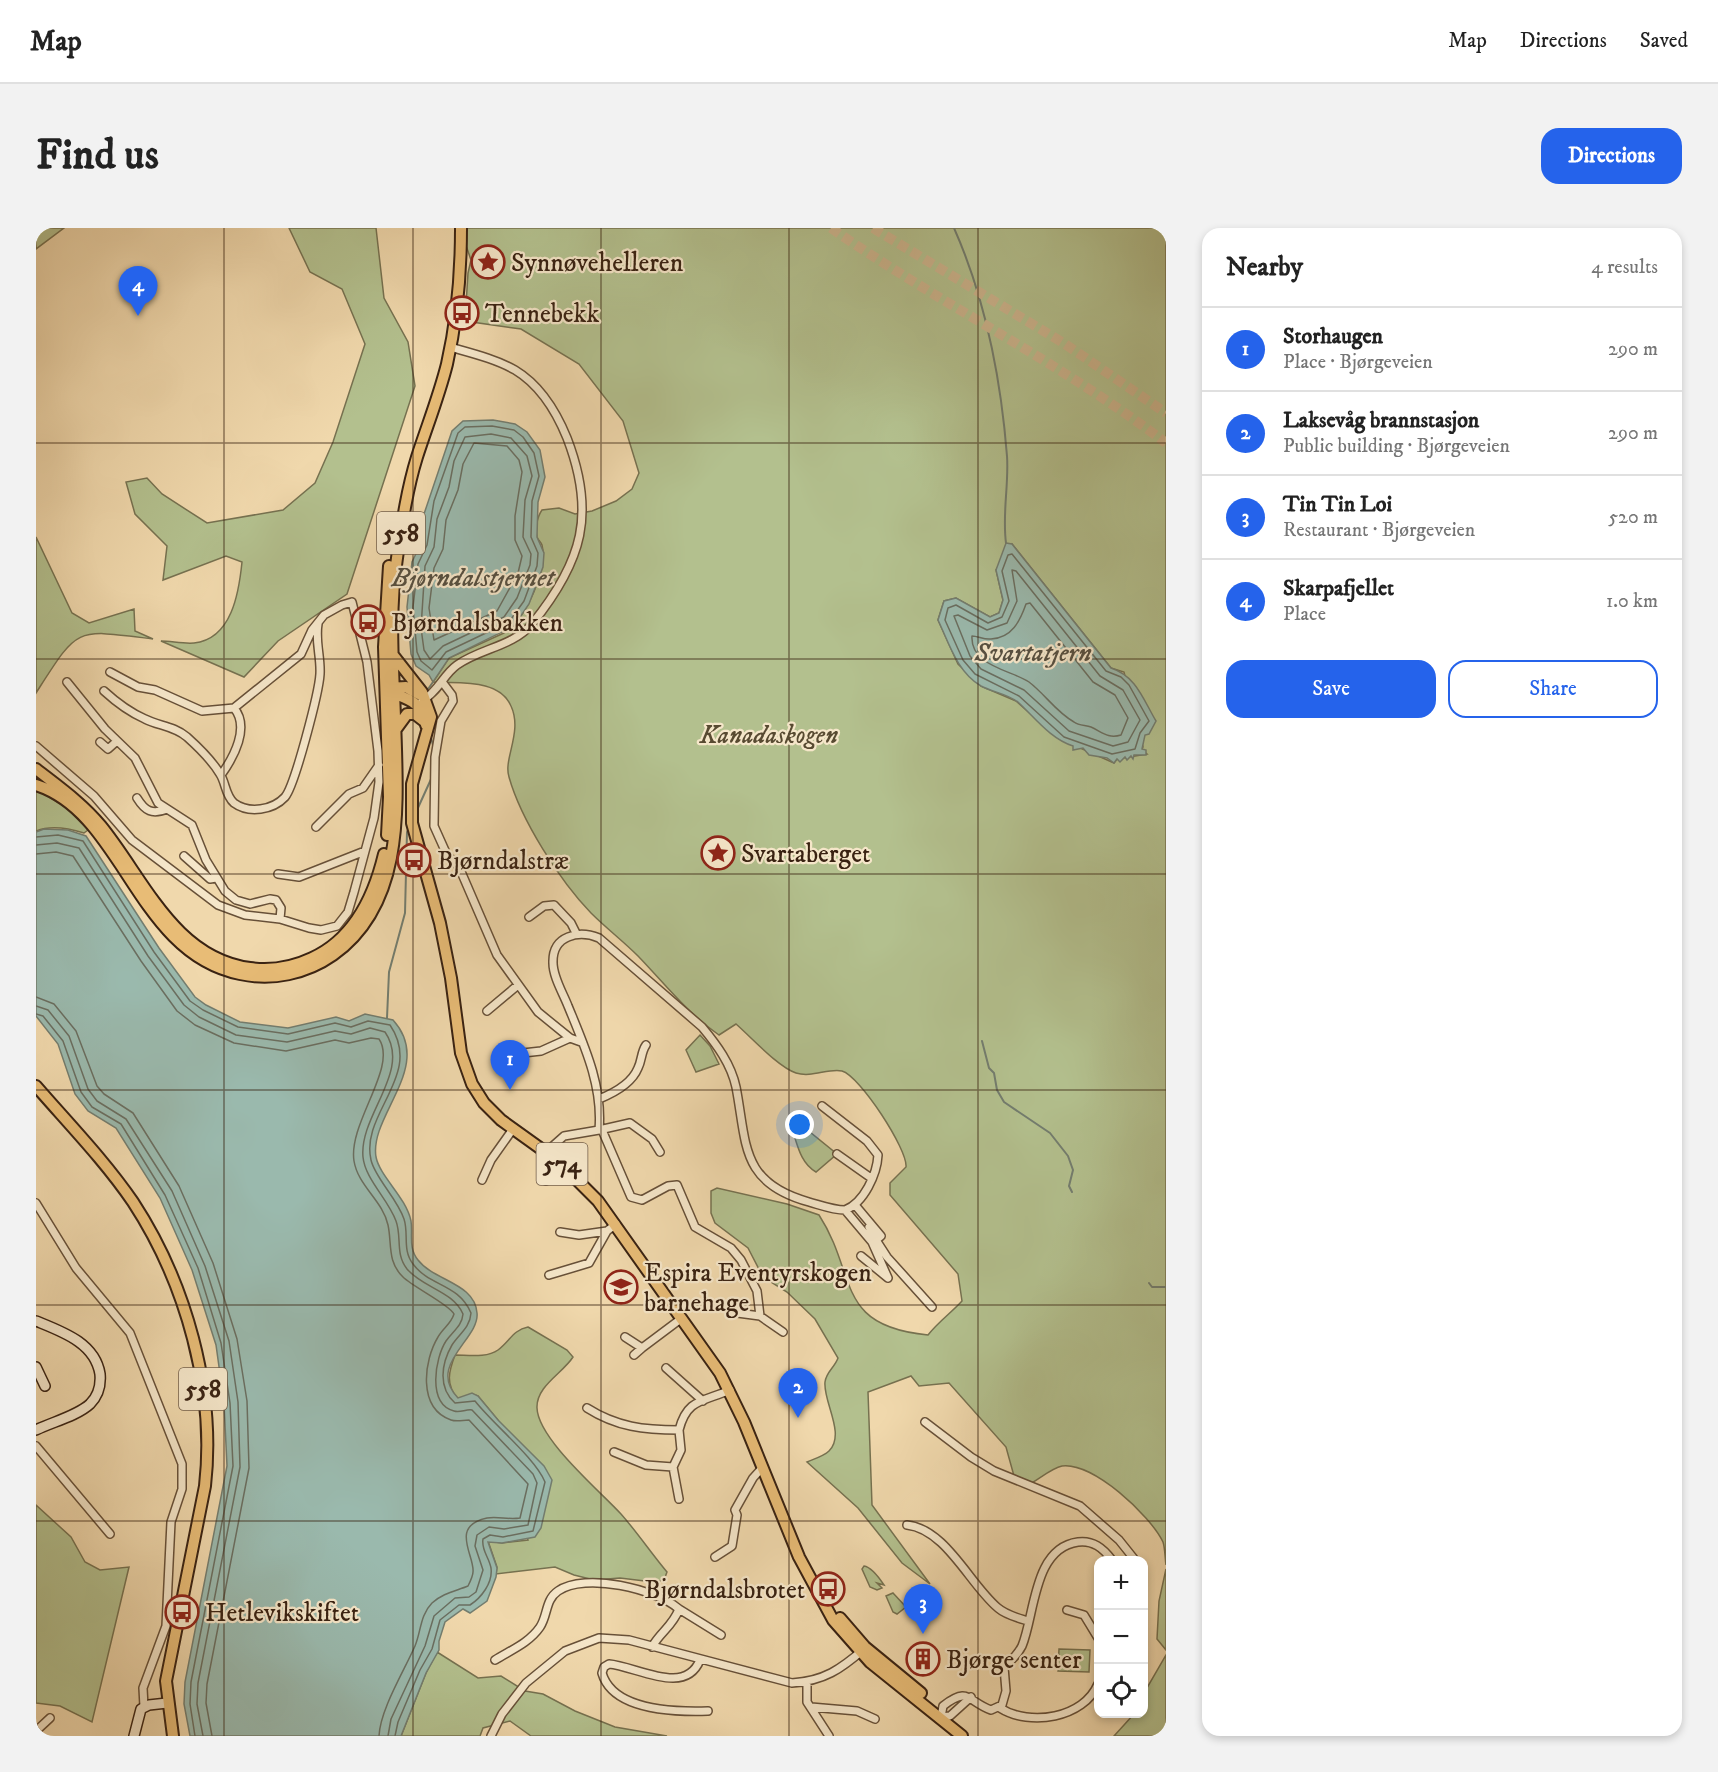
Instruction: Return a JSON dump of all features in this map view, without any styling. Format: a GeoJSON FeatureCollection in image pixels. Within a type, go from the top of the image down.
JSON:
{"type":"FeatureCollection","features":[{"type":"Feature","properties":{"kind":"main road","name":"558"},"geometry":{"type":"LineString","coordinates":[[36,785],[64,800],[96,831],[157,917],[191,954],[211,965],[233,972],[277,976],[315,966],[336,953],[355,935],[375,907],[388,870],[395,829],[395,732],[384,621],[388,574],[402,501],[450,347],[458,285],[460,228]]}},
{"type":"Feature","properties":{"kind":"main road","name":"558"},"geometry":{"type":"LineString","coordinates":[[36,769],[67,792],[95,820],[163,913],[195,946],[212,957],[244,967],[267,969],[293,966],[318,956],[340,939],[357,920],[376,883],[384,855],[389,811],[395,574],[412,473]]}},
{"type":"Feature","properties":{"kind":"main road","name":"574"},"geometry":{"type":"LineString","coordinates":[[393,655],[431,717],[412,784],[412,823],[447,953],[461,1053],[467,1075],[490,1110],[558,1161],[588,1189],[612,1228],[682,1318],[730,1390],[808,1574],[827,1611],[863,1649],[971,1736]]}},
{"type":"Feature","properties":{"kind":"main road"},"geometry":{"type":"LineString","coordinates":[[391,690],[410,688],[422,701]]}},
{"type":"Feature","properties":{"kind":"main road","name":"574"},"geometry":{"type":"LineString","coordinates":[[422,701],[427,735]]}},
{"type":"Feature","properties":{"kind":"main road"},"geometry":{"type":"LineString","coordinates":[[395,732],[400,720],[407,714],[415,714],[426,722]]}},
{"type":"Feature","properties":{"kind":"main road","name":"558"},"geometry":{"type":"LineString","coordinates":[[36,1086],[118,1182],[152,1234],[184,1315],[204,1395],[208,1460],[205,1486],[171,1645],[166,1681],[173,1736]]}},
{"type":"Feature","properties":{"kind":"main road","name":"574"},"geometry":{"type":"LineString","coordinates":[[944,1714],[963,1736]]}},
{"type":"Feature","properties":{"kind":"street"},"geometry":{"type":"LineString","coordinates":[[422,701],[459,664],[507,643],[531,625],[567,570],[579,537],[584,510],[580,476],[565,433],[550,403],[513,369],[450,347]]}},
{"type":"Feature","properties":{"kind":"street"},"geometry":{"type":"LineString","coordinates":[[36,746],[94,796],[132,840],[218,906],[245,915],[280,919],[321,930],[337,926],[348,912],[365,851],[377,803],[379,765],[367,662],[352,602],[330,611],[319,621],[301,654],[234,708],[202,711],[155,690],[138,687],[110,672]]}},
{"type":"Feature","properties":{"kind":"street"},"geometry":{"type":"LineString","coordinates":[[104,691],[120,706],[144,719],[177,730],[187,737],[221,775],[229,796],[244,807],[267,808],[276,805],[288,791],[319,684],[319,621]]}},
{"type":"Feature","properties":{"kind":"street"},"geometry":{"type":"LineString","coordinates":[[67,682],[117,741],[135,758],[158,803],[192,825],[216,878],[225,891],[236,900],[250,904],[270,899],[276,900],[281,909],[280,919]]}},
{"type":"Feature","properties":{"kind":"street"},"geometry":{"type":"LineString","coordinates":[[442,683],[452,695],[453,701],[441,721],[438,739],[434,826],[447,855],[459,867],[497,955],[538,1012],[570,1038],[581,1042]]}},
{"type":"Feature","properties":{"kind":"street"},"geometry":{"type":"LineString","coordinates":[[221,775],[235,750],[241,726],[242,720],[234,708]]}},
{"type":"Feature","properties":{"kind":"street"},"geometry":{"type":"LineString","coordinates":[[100,742],[108,749],[117,741]]}},
{"type":"Feature","properties":{"kind":"street"},"geometry":{"type":"LineString","coordinates":[[316,827],[349,794],[363,788],[379,765]]}},
{"type":"Feature","properties":{"kind":"street"},"geometry":{"type":"LineString","coordinates":[[137,798],[142,807],[149,812],[157,813],[167,809]]}},
{"type":"Feature","properties":{"kind":"street"},"geometry":{"type":"LineString","coordinates":[[278,874],[299,877],[365,851]]}},
{"type":"Feature","properties":{"kind":"street"},"geometry":{"type":"LineString","coordinates":[[184,856],[210,879],[216,878]]}},
{"type":"Feature","properties":{"kind":"street"},"geometry":{"type":"LineString","coordinates":[[529,917],[544,906],[554,905],[571,923],[576,933]]}},
{"type":"Feature","properties":{"kind":"street"},"geometry":{"type":"LineString","coordinates":[[760,1316],[757,1290],[735,1253],[695,1227],[676,1185],[668,1186],[642,1200],[631,1197],[600,1130],[599,1099],[591,1066],[552,960],[561,942],[576,933],[586,933],[599,938],[696,1022],[716,1043],[736,1086],[740,1126],[752,1163],[767,1181],[791,1197],[850,1207],[881,1236],[874,1241]]}},
{"type":"Feature","properties":{"kind":"street"},"geometry":{"type":"LineString","coordinates":[[487,1011],[518,985]]}},
{"type":"Feature","properties":{"kind":"street"},"geometry":{"type":"LineString","coordinates":[[523,1053],[541,1051],[570,1038]]}},
{"type":"Feature","properties":{"kind":"street"},"geometry":{"type":"LineString","coordinates":[[599,1099],[615,1092],[632,1078],[638,1069],[646,1045]]}},
{"type":"Feature","properties":{"kind":"street"},"geometry":{"type":"LineString","coordinates":[[822,1106],[876,1149],[878,1164],[850,1207]]}},
{"type":"Feature","properties":{"kind":"street"},"geometry":{"type":"LineString","coordinates":[[546,1152],[564,1136],[595,1132],[622,1123],[630,1124],[652,1139],[660,1152]]}},
{"type":"Feature","properties":{"kind":"street"},"geometry":{"type":"LineString","coordinates":[[482,1179],[491,1160],[513,1129]]}},
{"type":"Feature","properties":{"kind":"street"},"geometry":{"type":"LineString","coordinates":[[837,1154],[871,1178]]}},
{"type":"Feature","properties":{"kind":"street"},"geometry":{"type":"LineString","coordinates":[[546,1181],[558,1161]]}},
{"type":"Feature","properties":{"kind":"street"},"geometry":{"type":"LineString","coordinates":[[36,1203],[76,1268],[130,1333],[182,1464],[184,1476],[182,1489],[171,1522],[166,1626],[143,1688],[144,1707],[134,1736]]}},
{"type":"Feature","properties":{"kind":"street"},"geometry":{"type":"LineString","coordinates":[[850,1207],[887,1257],[932,1307]]}},
{"type":"Feature","properties":{"kind":"street"},"geometry":{"type":"LineString","coordinates":[[560,1232],[579,1234],[612,1228]]}},
{"type":"Feature","properties":{"kind":"street"},"geometry":{"type":"LineString","coordinates":[[549,1275],[589,1263],[612,1228]]}},
{"type":"Feature","properties":{"kind":"street"},"geometry":{"type":"LineString","coordinates":[[861,1256],[888,1278],[874,1241]]}},
{"type":"Feature","properties":{"kind":"street"},"geometry":{"type":"LineString","coordinates":[[730,1312],[760,1316],[783,1332]]}},
{"type":"Feature","properties":{"kind":"street"},"geometry":{"type":"LineString","coordinates":[[634,1355],[682,1318]]}},
{"type":"Feature","properties":{"kind":"street"},"geometry":{"type":"LineString","coordinates":[[36,1321],[80,1342],[91,1351],[98,1362],[101,1380],[97,1395],[89,1405],[36,1430]]}},
{"type":"Feature","properties":{"kind":"street"},"geometry":{"type":"LineString","coordinates":[[625,1337],[642,1348]]}},
{"type":"Feature","properties":{"kind":"street"},"geometry":{"type":"LineString","coordinates":[[36,1367],[45,1386]]}},
{"type":"Feature","properties":{"kind":"street"},"geometry":{"type":"LineString","coordinates":[[666,1368],[703,1401]]}},
{"type":"Feature","properties":{"kind":"street"},"geometry":{"type":"LineString","coordinates":[[679,1499],[673,1467],[681,1450],[679,1430],[684,1412],[730,1390]]}},
{"type":"Feature","properties":{"kind":"street"},"geometry":{"type":"LineString","coordinates":[[587,1408],[620,1426],[649,1431],[679,1430]]}},
{"type":"Feature","properties":{"kind":"street"},"geometry":{"type":"LineString","coordinates":[[925,1422],[971,1457],[994,1471],[1080,1506],[1119,1540],[1132,1556]]}},
{"type":"Feature","properties":{"kind":"street"},"geometry":{"type":"LineString","coordinates":[[36,1446],[110,1534]]}},
{"type":"Feature","properties":{"kind":"street"},"geometry":{"type":"LineString","coordinates":[[614,1452],[646,1466],[673,1467]]}},
{"type":"Feature","properties":{"kind":"street"},"geometry":{"type":"LineString","coordinates":[[715,1557],[732,1546],[737,1515],[735,1510],[753,1478],[762,1468]]}},
{"type":"Feature","properties":{"kind":"street"},"geometry":{"type":"LineString","coordinates":[[907,1525],[918,1526],[953,1554],[997,1607],[1028,1622]]}},
{"type":"Feature","properties":{"kind":"street"},"geometry":{"type":"LineString","coordinates":[[1000,1708],[1005,1698],[1004,1667],[1022,1646],[1041,1576],[1061,1549],[1075,1543],[1089,1542],[1104,1550],[1109,1556]]}},
{"type":"Feature","properties":{"kind":"street"},"geometry":{"type":"LineString","coordinates":[[495,1660],[533,1636],[542,1625],[550,1599],[558,1591],[573,1584],[603,1582],[669,1600],[679,1609],[721,1635]]}},
{"type":"Feature","properties":{"kind":"street"},"geometry":{"type":"LineString","coordinates":[[652,1647],[657,1637],[674,1622],[679,1609]]}},
{"type":"Feature","properties":{"kind":"street"},"geometry":{"type":"LineString","coordinates":[[1067,1610],[1084,1615],[1094,1631]]}},
{"type":"Feature","properties":{"kind":"street"},"geometry":{"type":"LineString","coordinates":[[491,1736],[502,1714],[526,1683],[575,1646],[598,1638],[612,1638],[652,1647],[779,1681],[807,1682],[833,1674],[863,1649]]}},
{"type":"Feature","properties":{"kind":"street"},"geometry":{"type":"LineString","coordinates":[[700,1660],[693,1672],[685,1675],[646,1675],[609,1664],[604,1667],[602,1673],[610,1687],[643,1706],[658,1711],[708,1711]]}},
{"type":"Feature","properties":{"kind":"street"},"geometry":{"type":"LineString","coordinates":[[807,1682],[806,1698],[829,1736]]}},
{"type":"Feature","properties":{"kind":"street"},"geometry":{"type":"LineString","coordinates":[[944,1714],[962,1694],[971,1697],[987,1709],[1000,1708],[1023,1716],[1065,1713],[1087,1701],[1094,1690]]}},
{"type":"Feature","properties":{"kind":"street"},"geometry":{"type":"LineString","coordinates":[[944,1714],[971,1697]]}},
{"type":"Feature","properties":{"kind":"street"},"geometry":{"type":"LineString","coordinates":[[144,1707],[167,1703]]}},
{"type":"Feature","properties":{"kind":"street"},"geometry":{"type":"LineString","coordinates":[[811,1707],[857,1711],[875,1719]]}},
{"type":"Feature","properties":{"kind":"street"},"geometry":{"type":"LineString","coordinates":[[36,1731],[50,1718]]}},
{"type":"Feature","properties":{"kind":"green space"},"geometry":{"type":"Polygon","coordinates":[[[36,228],[64,228],[36,249],[36,228]]]}},
{"type":"Feature","properties":{"kind":"green space"},"geometry":{"type":"Polygon","coordinates":[[[289,228],[376,228],[384,298],[408,342],[415,386],[347,594],[278,641],[244,677],[161,641],[194,643],[207,640],[217,633],[225,624],[236,600],[242,562],[226,556],[163,580],[167,546],[135,514],[126,482],[147,478],[162,494],[207,523],[283,510],[315,483],[333,442],[365,344],[342,289],[310,272],[289,228]]]}},
{"type":"Feature","properties":{"kind":"green space","name":"Kanadaskogen"},"geometry":{"type":"Polygon","coordinates":[[[460,228],[1166,228],[1166,1565],[1163,1542],[1146,1518],[1119,1492],[1089,1472],[1075,1467],[1062,1466],[1030,1484],[1014,1476],[1006,1447],[949,1383],[919,1386],[911,1376],[868,1392],[872,1505],[930,1584],[902,1563],[858,1508],[807,1462],[827,1453],[834,1444],[835,1427],[825,1382],[838,1358],[815,1319],[787,1292],[763,1277],[748,1248],[715,1223],[711,1213],[711,1191],[717,1188],[787,1204],[819,1215],[831,1237],[853,1294],[862,1309],[877,1321],[898,1330],[928,1335],[962,1301],[958,1274],[890,1195],[890,1183],[906,1167],[905,1158],[882,1114],[860,1086],[842,1071],[802,1074],[789,1070],[736,1024],[719,1035],[686,1008],[638,956],[579,900],[543,849],[523,812],[509,777],[508,762],[515,726],[511,706],[505,697],[497,691],[477,684],[433,682],[449,658],[506,632],[521,616],[534,592],[542,567],[542,545],[536,530],[542,510],[559,508],[575,514],[592,511],[616,501],[632,489],[639,473],[623,421],[579,364],[521,329],[465,321],[471,260],[460,228]],[[1012,544],[996,570],[1003,600],[999,613],[990,617],[956,598],[944,601],[938,620],[958,664],[981,686],[1016,701],[1058,738],[1114,763],[1117,759],[1147,754],[1141,749],[1143,747],[1124,672],[1111,668],[1012,544]]]}},
{"type":"Feature","properties":{"kind":"green space"},"geometry":{"type":"Polygon","coordinates":[[[36,537],[72,613],[89,623],[134,609],[135,631],[153,639],[107,634],[81,637],[61,655],[36,693],[36,537]]]}},
{"type":"Feature","properties":{"kind":"green space"},"geometry":{"type":"Polygon","coordinates":[[[36,789],[67,808],[88,830],[84,833],[54,828],[36,831],[36,789]]]}},
{"type":"Feature","properties":{"kind":"green space"},"geometry":{"type":"Polygon","coordinates":[[[700,1035],[710,1046],[719,1064],[696,1072],[686,1050],[700,1035]]]}},
{"type":"Feature","properties":{"kind":"green space"},"geometry":{"type":"Polygon","coordinates":[[[789,1121],[811,1133],[837,1154],[816,1172],[810,1168],[799,1150],[789,1121]]]}},
{"type":"Feature","properties":{"kind":"green space"},"geometry":{"type":"Polygon","coordinates":[[[528,1327],[567,1350],[573,1357],[541,1393],[537,1408],[540,1421],[558,1449],[633,1528],[667,1572],[664,1580],[653,1582],[620,1578],[594,1580],[555,1567],[496,1574],[497,1567],[488,1541],[502,1543],[528,1540],[498,1420],[478,1396],[472,1394],[458,1399],[451,1388],[450,1372],[455,1355],[477,1356],[494,1353],[515,1333],[528,1327]]]}},
{"type":"Feature","properties":{"kind":"green space"},"geometry":{"type":"Polygon","coordinates":[[[36,1505],[71,1537],[85,1562],[100,1570],[129,1567],[92,1722],[60,1706],[36,1703],[36,1505]]]}},
{"type":"Feature","properties":{"kind":"green space"},"geometry":{"type":"Polygon","coordinates":[[[864,1566],[878,1577],[884,1585],[877,1583],[882,1588],[877,1590],[870,1587],[862,1569],[864,1566]]]}},
{"type":"Feature","properties":{"kind":"green space"},"geometry":{"type":"Polygon","coordinates":[[[1166,1569],[1166,1650],[1157,1639],[1159,1601],[1166,1569]]]}},
{"type":"Feature","properties":{"kind":"green space"},"geometry":{"type":"Polygon","coordinates":[[[893,1593],[906,1607],[897,1614],[893,1612],[886,1596],[893,1593]]]}},
{"type":"Feature","properties":{"kind":"green space"},"geometry":{"type":"Polygon","coordinates":[[[1059,1649],[1090,1650],[1089,1672],[1058,1671],[1059,1649]]]}},
{"type":"Feature","properties":{"kind":"green space"},"geometry":{"type":"Polygon","coordinates":[[[437,1652],[478,1678],[501,1676],[525,1691],[543,1694],[575,1711],[615,1727],[667,1736],[531,1736],[510,1721],[483,1728],[480,1736],[401,1736],[426,1673],[437,1652]]]}},
{"type":"Feature","properties":{"kind":"green space"},"geometry":{"type":"Polygon","coordinates":[[[1166,1655],[1166,1736],[1114,1736],[1130,1718],[1148,1718],[1148,1686],[1166,1655]]]}},
{"type":"Feature","properties":{"kind":"water","name":"Bjørndalstjernet"},"geometry":{"type":"Polygon","coordinates":[[[493,420],[515,424],[527,432],[540,450],[545,477],[538,502],[537,537],[544,553],[543,567],[529,604],[514,626],[449,658],[433,682],[429,675],[416,666],[411,654],[407,607],[412,562],[421,543],[423,517],[452,431],[463,421],[493,420]]]}},
{"type":"Feature","properties":{"kind":"water","name":"Svartatjern"},"geometry":{"type":"Polygon","coordinates":[[[1006,543],[1012,544],[1111,668],[1127,677],[1138,689],[1156,721],[1149,734],[1145,735],[1142,749],[1146,750],[1146,755],[1134,755],[1133,759],[1131,756],[1127,760],[1125,757],[1120,762],[1117,759],[1114,763],[1107,758],[1089,755],[1083,748],[1073,750],[1073,746],[1051,734],[1019,703],[981,686],[960,665],[938,620],[944,601],[956,598],[990,617],[999,613],[1003,600],[996,570],[1006,543]]]}},
{"type":"Feature","properties":{"kind":"water"},"geometry":{"type":"Polygon","coordinates":[[[44,829],[68,830],[86,836],[159,948],[195,997],[206,1005],[240,1022],[288,1028],[336,1017],[349,1021],[365,1014],[393,1020],[404,1037],[407,1055],[404,1072],[376,1141],[376,1157],[382,1172],[408,1212],[411,1221],[412,1246],[418,1260],[434,1273],[462,1289],[475,1303],[476,1323],[451,1363],[448,1374],[450,1386],[458,1398],[472,1393],[478,1396],[498,1420],[544,1466],[552,1480],[541,1528],[535,1537],[502,1543],[488,1542],[497,1568],[487,1601],[470,1613],[463,1609],[445,1622],[439,1641],[439,1650],[426,1673],[401,1736],[190,1736],[184,1704],[185,1682],[227,1466],[224,1403],[216,1345],[192,1270],[160,1198],[116,1128],[88,1111],[75,1094],[58,1044],[36,1016],[36,832],[44,829]]]}},
{"type":"Feature","properties":{"kind":"waterway"},"geometry":{"type":"LineString","coordinates":[[954,228],[975,282],[990,340],[1001,398],[1007,456],[1006,543]]}},
{"type":"Feature","properties":{"kind":"waterway"},"geometry":{"type":"LineString","coordinates":[[426,692],[433,682]]}},
{"type":"Feature","properties":{"kind":"waterway"},"geometry":{"type":"LineString","coordinates":[[430,734],[434,749]]}},
{"type":"Feature","properties":{"kind":"waterway"},"geometry":{"type":"LineString","coordinates":[[417,810],[432,777]]}},
{"type":"Feature","properties":{"kind":"waterway"},"geometry":{"type":"LineString","coordinates":[[387,1018],[389,972],[405,913],[407,832],[410,826]]}},
{"type":"Feature","properties":{"kind":"waterway"},"geometry":{"type":"LineString","coordinates":[[982,1041],[989,1068],[994,1073],[997,1090],[1004,1102],[1050,1133],[1068,1156],[1073,1170],[1069,1186],[1072,1192]]}},
{"type":"Feature","properties":{"kind":"waterway"},"geometry":{"type":"LineString","coordinates":[[1149,1283],[1152,1287],[1166,1287]]}},
{"type":"Feature","properties":{"kind":"tunnel"},"geometry":{"type":"LineString","coordinates":[[831,228],[872,256],[1042,359],[1166,443]]}},
{"type":"Feature","properties":{"kind":"tunnel"},"geometry":{"type":"LineString","coordinates":[[873,228],[1065,344],[1166,413]]}},
{"type":"Feature","properties":{"kind":"place","name":"Synnøvehelleren"},"geometry":{"type":"Point","coordinates":[488,262]}},
{"type":"Feature","properties":{"kind":"place","name":"Tennebekk"},"geometry":{"type":"Point","coordinates":[462,313]}},
{"type":"Feature","properties":{"kind":"place","name":"Skarpafjellet"},"geometry":{"type":"Point","coordinates":[138,316]}},
{"type":"Feature","properties":{"kind":"place","name":"Bjørndalsbakken"},"geometry":{"type":"Point","coordinates":[368,622]}},
{"type":"Feature","properties":{"kind":"place","name":"Svartaberget"},"geometry":{"type":"Point","coordinates":[718,853]}},
{"type":"Feature","properties":{"kind":"place","name":"Bjørndalstræ"},"geometry":{"type":"Point","coordinates":[414,860]}},
{"type":"Feature","properties":{"kind":"place","name":"Storhaugen"},"geometry":{"type":"Point","coordinates":[510,1090]}},
{"type":"Feature","properties":{"kind":"place","name":"Espira Eventyrskogen barnehage"},"geometry":{"type":"Point","coordinates":[621,1287]}},
{"type":"Feature","properties":{"kind":"place","name":"Laksevåg brannstasjon"},"geometry":{"type":"Point","coordinates":[798,1418]}},
{"type":"Feature","properties":{"kind":"place","name":"Bjørndalsbrotet"},"geometry":{"type":"Point","coordinates":[828,1589]}},
{"type":"Feature","properties":{"kind":"place","name":"Hetlevikskiftet"},"geometry":{"type":"Point","coordinates":[182,1612]}},
{"type":"Feature","properties":{"kind":"place","name":"Tin Tin Loi"},"geometry":{"type":"Point","coordinates":[923,1634]}},
{"type":"Feature","properties":{"kind":"place","name":"Bjørge senter"},"geometry":{"type":"Point","coordinates":[923,1659]}}]}
